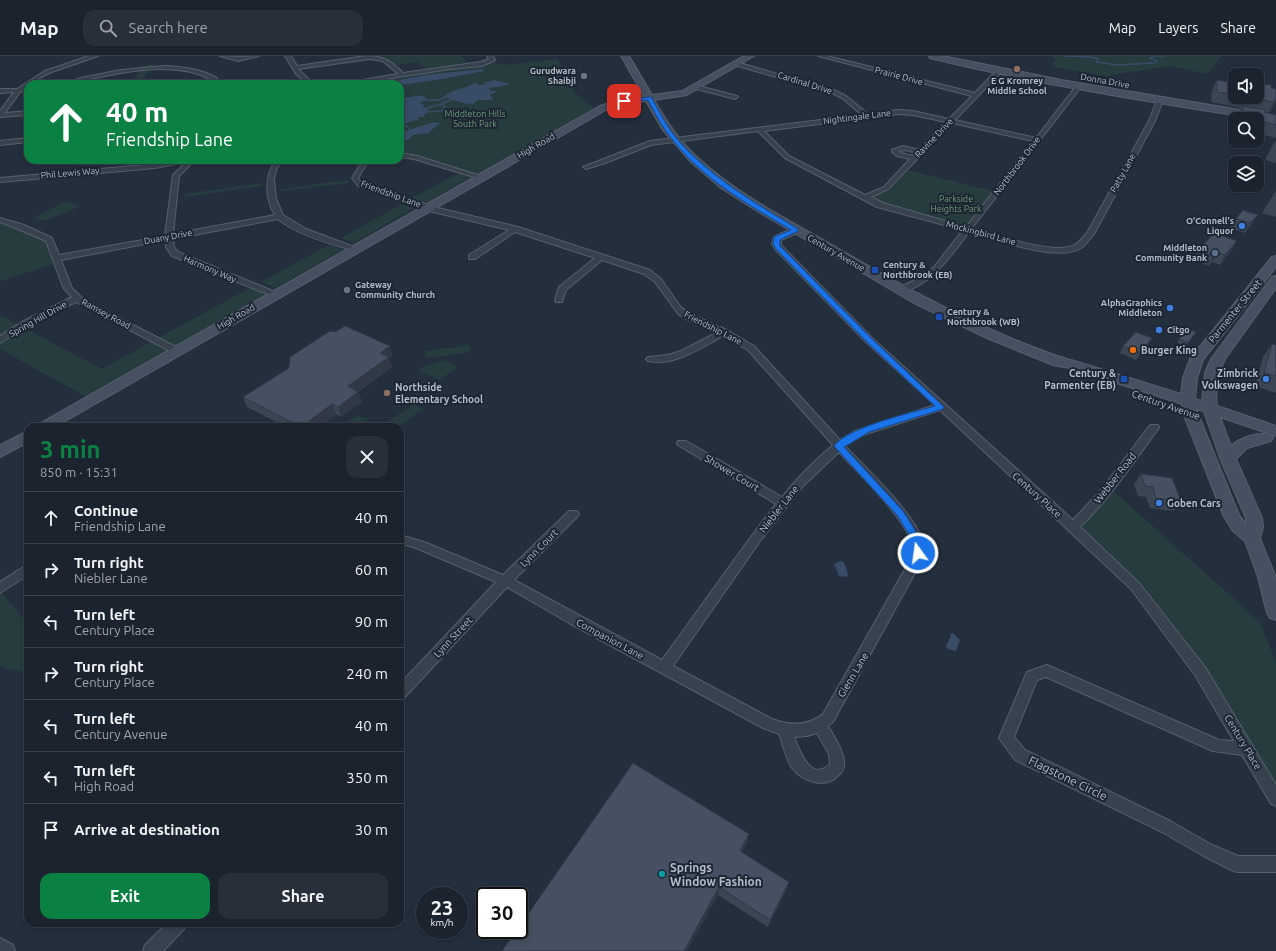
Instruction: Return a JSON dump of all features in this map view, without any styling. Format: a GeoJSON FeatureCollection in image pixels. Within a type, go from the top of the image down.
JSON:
{"type":"FeatureCollection","features":[{"type":"Feature","properties":{"kind":"street"},"geometry":{"type":"LineString","coordinates":[[33,80],[57,68],[95,56]]}},
{"type":"Feature","properties":{"kind":"street"},"geometry":{"type":"LineString","coordinates":[[223,56],[238,59],[256,56]]}},
{"type":"Feature","properties":{"kind":"street"},"geometry":{"type":"LineString","coordinates":[[288,56],[298,73],[306,80]]}},
{"type":"Feature","properties":{"kind":"street"},"geometry":{"type":"LineString","coordinates":[[369,80],[450,67],[482,64],[492,60],[490,56]]}},
{"type":"Feature","properties":{"kind":"street","name":"Century Avenue"},"geometry":{"type":"LineString","coordinates":[[625,56],[666,128],[694,160],[745,200],[796,230],[900,291],[965,323],[1058,362],[1073,365],[1273,437]]}},
{"type":"Feature","properties":{"kind":"street","name":"High Road"},"geometry":{"type":"LineString","coordinates":[[51,423],[356,249],[433,209],[481,177],[603,108],[617,102],[676,95],[695,87],[750,56]]}},
{"type":"Feature","properties":{"kind":"street","name":"Prairie Drive"},"geometry":{"type":"LineString","coordinates":[[821,56],[976,95]]}},
{"type":"Feature","properties":{"kind":"street","name":"Donna Drive"},"geometry":{"type":"LineString","coordinates":[[933,56],[999,71],[1079,86],[1276,119]]}},
{"type":"Feature","properties":{"kind":"street"},"geometry":{"type":"LineString","coordinates":[[295,68],[370,57],[380,57],[385,59],[402,75]]}},
{"type":"Feature","properties":{"kind":"street"},"geometry":{"type":"LineString","coordinates":[[79,80],[112,70],[154,64],[182,65],[200,69],[211,74],[215,80]]}},
{"type":"Feature","properties":{"kind":"street","name":"Cardinal Drive"},"geometry":{"type":"LineString","coordinates":[[736,64],[832,91],[844,97],[867,116]]}},
{"type":"Feature","properties":{"kind":"street","name":"Ravine Drive"},"geometry":{"type":"LineString","coordinates":[[864,197],[875,194],[886,188],[999,71]]}},
{"type":"Feature","properties":{"kind":"street","name":"Northbrook Drive"},"geometry":{"type":"LineString","coordinates":[[900,291],[918,282],[938,269],[1079,86]]}},
{"type":"Feature","properties":{"kind":"street"},"geometry":{"type":"LineString","coordinates":[[0,115],[24,87]]}},
{"type":"Feature","properties":{"kind":"street"},"geometry":{"type":"LineString","coordinates":[[695,87],[735,97]]}},
{"type":"Feature","properties":{"kind":"street"},"geometry":{"type":"LineString","coordinates":[[0,91],[24,90]]}},
{"type":"Feature","properties":{"kind":"street","name":"Patty Lane"},"geometry":{"type":"LineString","coordinates":[[1082,243],[1090,234],[1150,125],[1160,100]]}},
{"type":"Feature","properties":{"kind":"street","name":"Nightingale Lane"},"geometry":{"type":"LineString","coordinates":[[586,167],[603,162],[640,146],[759,129],[905,112],[1037,140]]}},
{"type":"Feature","properties":{"kind":"street"},"geometry":{"type":"LineString","coordinates":[[0,115],[24,113]]}},
{"type":"Feature","properties":{"kind":"street","name":"Mockingbird Lane"},"geometry":{"type":"LineString","coordinates":[[759,129],[787,156],[880,205],[1044,250],[1071,249],[1082,243]]}},
{"type":"Feature","properties":{"kind":"street"},"geometry":{"type":"LineString","coordinates":[[0,143],[24,140]]}},
{"type":"Feature","properties":{"kind":"street"},"geometry":{"type":"LineString","coordinates":[[0,150],[24,147]]}},
{"type":"Feature","properties":{"kind":"street"},"geometry":{"type":"LineString","coordinates":[[914,158],[899,155],[894,151],[897,148],[901,148],[920,152]]}},
{"type":"Feature","properties":{"kind":"street"},"geometry":{"type":"LineString","coordinates":[[404,156],[415,157],[481,177]]}},
{"type":"Feature","properties":{"kind":"street","name":"Phil Lewis Way"},"geometry":{"type":"LineString","coordinates":[[0,180],[166,164]]}},
{"type":"Feature","properties":{"kind":"street"},"geometry":{"type":"LineString","coordinates":[[169,237],[176,174],[187,164]]}},
{"type":"Feature","properties":{"kind":"street"},"geometry":{"type":"LineString","coordinates":[[277,164],[272,170],[270,180],[271,192],[279,217],[291,226],[356,249]]}},
{"type":"Feature","properties":{"kind":"street","name":"Friendship Lane"},"geometry":{"type":"LineString","coordinates":[[364,164],[355,178],[360,185],[433,209],[515,229],[651,274],[656,277],[683,314],[738,338],[750,348],[896,509]]}},
{"type":"Feature","properties":{"kind":"street"},"geometry":{"type":"LineString","coordinates":[[155,166],[171,170],[176,174]]}},
{"type":"Feature","properties":{"kind":"street","name":"Duany Drive"},"geometry":{"type":"LineString","coordinates":[[56,258],[279,217]]}},
{"type":"Feature","properties":{"kind":"street","name":"Ramsey Road"},"geometry":{"type":"LineString","coordinates":[[0,220],[22,227],[48,240],[68,289],[77,298],[95,310],[177,350]]}},
{"type":"Feature","properties":{"kind":"street"},"geometry":{"type":"LineString","coordinates":[[472,257],[515,229]]}},
{"type":"Feature","properties":{"kind":"street","name":"Century Place"},"geometry":{"type":"LineString","coordinates":[[796,230],[777,239],[776,244],[778,247],[869,340],[940,407],[1073,527],[1134,586],[1200,671],[1276,799]]}},
{"type":"Feature","properties":{"kind":"street","name":"Harmony Way"},"geometry":{"type":"LineString","coordinates":[[169,237],[170,247],[176,254],[275,295]]}},
{"type":"Feature","properties":{"kind":"street"},"geometry":{"type":"LineString","coordinates":[[559,300],[562,289],[601,257]]}},
{"type":"Feature","properties":{"kind":"street","name":"Parmenter Street"},"geometry":{"type":"LineString","coordinates":[[1276,258],[1197,359],[1193,370],[1189,407],[1232,517],[1252,538],[1267,577],[1276,613]]}},
{"type":"Feature","properties":{"kind":"street","name":"Parmenter Street"},"geometry":{"type":"LineString","coordinates":[[1252,538],[1255,523],[1212,415],[1209,396],[1212,373],[1218,359],[1276,280]]}},
{"type":"Feature","properties":{"kind":"street","name":"Spring Hill Drive"},"geometry":{"type":"LineString","coordinates":[[0,340],[23,325],[77,298]]}},
{"type":"Feature","properties":{"kind":"street"},"geometry":{"type":"LineString","coordinates":[[651,358],[669,358],[684,353],[724,332]]}},
{"type":"Feature","properties":{"kind":"street","name":"Niebler Lane"},"geometry":{"type":"LineString","coordinates":[[664,668],[693,624],[798,484],[844,442],[866,430],[940,407]]}},
{"type":"Feature","properties":{"kind":"street","name":"Webber Road"},"geometry":{"type":"LineString","coordinates":[[1073,527],[1083,519],[1109,487],[1154,427]]}},
{"type":"Feature","properties":{"kind":"street"},"geometry":{"type":"LineString","coordinates":[[1228,458],[1242,444],[1273,437]]}},
{"type":"Feature","properties":{"kind":"street"},"geometry":{"type":"LineString","coordinates":[[0,452],[24,438]]}},
{"type":"Feature","properties":{"kind":"street","name":"Shower Court"},"geometry":{"type":"LineString","coordinates":[[682,442],[783,504]]}},
{"type":"Feature","properties":{"kind":"street","name":"Glenn Lane"},"geometry":{"type":"LineString","coordinates":[[820,726],[828,718],[915,562],[918,553],[918,541],[896,509]]}},
{"type":"Feature","properties":{"kind":"street","name":"Lynn Court"},"geometry":{"type":"LineString","coordinates":[[506,581],[573,514]]}},
{"type":"Feature","properties":{"kind":"street","name":"Companion Lane"},"geometry":{"type":"LineString","coordinates":[[404,540],[420,545],[506,581],[768,724],[784,730],[797,730],[820,726]]}},
{"type":"Feature","properties":{"kind":"street"},"geometry":{"type":"LineString","coordinates":[[0,588],[24,572]]}},
{"type":"Feature","properties":{"kind":"street","name":"Lynn Street"},"geometry":{"type":"LineString","coordinates":[[404,689],[506,581]]}},
{"type":"Feature","properties":{"kind":"street","name":"Flagstone Circle"},"geometry":{"type":"LineString","coordinates":[[1247,749],[1218,746],[1047,671],[1032,676],[1006,738],[1020,755],[1167,827],[1207,850],[1237,864],[1276,864]]}},
{"type":"Feature","properties":{"kind":"street"},"geometry":{"type":"LineString","coordinates":[[784,730],[797,763],[806,772],[820,777],[829,775],[837,767],[836,753],[820,726]]}},
{"type":"Feature","properties":{"kind":"street"},"geometry":{"type":"LineString","coordinates":[[151,951],[174,927]]}},
{"type":"Feature","properties":{"kind":"street"},"geometry":{"type":"LineString","coordinates":[[0,946],[7,951]]}},
{"type":"Feature","properties":{"kind":"green space","name":"Middleton Hills South Park"},"geometry":{"type":"Polygon","coordinates":[[[356,56],[462,56],[469,64],[492,60],[502,65],[558,59],[574,92],[597,111],[481,177],[404,156],[404,80],[366,80],[427,70],[417,62],[392,66],[380,59],[358,59],[356,56]]]}},
{"type":"Feature","properties":{"kind":"green space"},"geometry":{"type":"Polygon","coordinates":[[[1051,56],[1222,56],[1207,74],[1171,66],[1105,76],[1052,67],[1056,59],[1051,56]]]}},
{"type":"Feature","properties":{"kind":"green space"},"geometry":{"type":"Polygon","coordinates":[[[154,64],[143,80],[134,80],[142,66],[154,64]]]}},
{"type":"Feature","properties":{"kind":"green space","name":"Parkside Heights Park"},"geometry":{"type":"Polygon","coordinates":[[[903,169],[997,192],[969,229],[864,197],[880,192],[903,169]]]}},
{"type":"Feature","properties":{"kind":"green space"},"geometry":{"type":"Polygon","coordinates":[[[459,173],[470,177],[424,204],[410,199],[459,173]]]}},
{"type":"Feature","properties":{"kind":"green space"},"geometry":{"type":"Polygon","coordinates":[[[348,180],[348,183],[281,191],[281,189],[348,180]]]}},
{"type":"Feature","properties":{"kind":"green space"},"geometry":{"type":"Polygon","coordinates":[[[262,183],[262,186],[184,197],[185,194],[262,183]]]}},
{"type":"Feature","properties":{"kind":"green space"},"geometry":{"type":"Polygon","coordinates":[[[69,202],[78,205],[77,208],[46,220],[37,220],[35,217],[62,203],[69,202]]]}},
{"type":"Feature","properties":{"kind":"green space"},"geometry":{"type":"Polygon","coordinates":[[[402,204],[414,208],[354,243],[341,238],[402,204]]]}},
{"type":"Feature","properties":{"kind":"green space"},"geometry":{"type":"Polygon","coordinates":[[[0,220],[49,240],[57,263],[0,281],[0,220]]]}},
{"type":"Feature","properties":{"kind":"green space"},"geometry":{"type":"Polygon","coordinates":[[[329,245],[343,250],[275,288],[261,282],[329,245]]]}},
{"type":"Feature","properties":{"kind":"green space"},"geometry":{"type":"Polygon","coordinates":[[[253,286],[275,295],[92,400],[0,349],[0,315],[102,369],[253,286]]]}},
{"type":"Feature","properties":{"kind":"green space"},"geometry":{"type":"Polygon","coordinates":[[[469,345],[470,352],[426,358],[425,351],[469,345]]]}},
{"type":"Feature","properties":{"kind":"green space"},"geometry":{"type":"Polygon","coordinates":[[[446,360],[455,365],[456,368],[440,380],[418,370],[427,365],[446,360]]]}},
{"type":"Feature","properties":{"kind":"green space"},"geometry":{"type":"Polygon","coordinates":[[[414,404],[423,409],[404,423],[386,423],[414,404]]]}},
{"type":"Feature","properties":{"kind":"green space"},"geometry":{"type":"Polygon","coordinates":[[[357,415],[368,419],[363,423],[346,423],[357,415]]]}},
{"type":"Feature","properties":{"kind":"green space"},"geometry":{"type":"Polygon","coordinates":[[[1109,487],[1260,622],[1276,662],[1276,799],[1166,626],[1073,527],[1109,487]]]}},
{"type":"Feature","properties":{"kind":"green space"},"geometry":{"type":"Polygon","coordinates":[[[0,591],[24,619],[24,672],[4,668],[0,665],[0,591]]]}},
{"type":"Feature","properties":{"kind":"water"},"geometry":{"type":"Polygon","coordinates":[[[482,69],[484,71],[404,84],[404,80],[399,80],[425,75],[482,69]]]}},
{"type":"Feature","properties":{"kind":"water"},"geometry":{"type":"Polygon","coordinates":[[[494,80],[509,84],[489,88],[490,91],[498,91],[490,95],[493,100],[478,100],[473,104],[463,103],[444,97],[451,92],[474,83],[479,84],[478,85],[486,84],[484,82],[494,80]]]}},
{"type":"Feature","properties":{"kind":"water"},"geometry":{"type":"Polygon","coordinates":[[[415,95],[426,97],[425,100],[420,103],[424,104],[423,107],[427,108],[429,112],[424,115],[424,117],[418,117],[419,119],[404,124],[404,98],[413,97],[415,95]]]}},
{"type":"Feature","properties":{"kind":"water"},"geometry":{"type":"Polygon","coordinates":[[[433,122],[440,123],[428,133],[413,135],[408,140],[404,141],[404,132],[433,122]]]}},
{"type":"Feature","properties":{"kind":"water"},"geometry":{"type":"Polygon","coordinates":[[[841,561],[844,562],[848,574],[847,577],[839,576],[834,564],[841,561]]]}},
{"type":"Feature","properties":{"kind":"water"},"geometry":{"type":"Polygon","coordinates":[[[953,633],[960,640],[956,651],[948,649],[946,646],[951,636],[950,634],[953,633]]]}},
{"type":"Feature","properties":{"kind":"building"},"geometry":{"type":"Polygon","coordinates":[[[1217,80],[1228,82],[1228,94],[1217,92],[1217,80]]]}},
{"type":"Feature","properties":{"kind":"building"},"geometry":{"type":"Polygon","coordinates":[[[1264,84],[1271,85],[1271,88],[1276,89],[1276,99],[1273,102],[1264,100],[1264,84]]]}},
{"type":"Feature","properties":{"kind":"building"},"geometry":{"type":"Polygon","coordinates":[[[1243,106],[1266,110],[1264,112],[1242,112],[1243,106]]]}},
{"type":"Feature","properties":{"kind":"building"},"geometry":{"type":"Polygon","coordinates":[[[1264,112],[1276,115],[1276,125],[1264,122],[1264,112]]]}},
{"type":"Feature","properties":{"kind":"building"},"geometry":{"type":"Polygon","coordinates":[[[1243,210],[1258,215],[1250,223],[1236,219],[1243,210]]]}},
{"type":"Feature","properties":{"kind":"building"},"geometry":{"type":"Polygon","coordinates":[[[1214,233],[1237,241],[1225,255],[1217,252],[1214,256],[1198,251],[1214,233]]]}},
{"type":"Feature","properties":{"kind":"building","name":"Northside Elementary School"},"geometry":{"type":"Polygon","coordinates":[[[345,326],[390,346],[380,353],[389,357],[348,386],[358,392],[338,407],[332,404],[306,423],[293,423],[243,397],[289,368],[290,357],[330,331],[335,332],[345,326]]]}},
{"type":"Feature","properties":{"kind":"building","name":"Citgo"},"geometry":{"type":"Polygon","coordinates":[[[1187,329],[1196,332],[1188,343],[1179,339],[1187,329]]]}},
{"type":"Feature","properties":{"kind":"building"},"geometry":{"type":"Polygon","coordinates":[[[1136,332],[1152,338],[1140,353],[1123,346],[1136,332]]]}},
{"type":"Feature","properties":{"kind":"building"},"geometry":{"type":"Polygon","coordinates":[[[1272,344],[1276,345],[1276,376],[1264,373],[1272,344]]]}},
{"type":"Feature","properties":{"kind":"building"},"geometry":{"type":"Polygon","coordinates":[[[1141,474],[1172,478],[1181,501],[1156,498],[1153,487],[1145,486],[1141,474]]]}},
{"type":"Feature","properties":{"kind":"building","name":"Springs Window Fashion"},"geometry":{"type":"Polygon","coordinates":[[[633,763],[749,834],[740,851],[789,882],[770,920],[719,887],[684,951],[502,951],[511,939],[528,939],[528,914],[633,763]]]}},
{"type":"Feature","properties":{"kind":"waterway"},"geometry":{"type":"LineString","coordinates":[[1064,56],[1092,57],[1099,59],[1096,62],[1118,65],[1155,63],[1157,61],[1150,58],[1154,56],[1165,56]]}},
{"type":"Feature","properties":{"kind":"waterway"},"geometry":{"type":"LineString","coordinates":[[425,100],[439,100],[446,97]]}},
{"type":"Feature","properties":{"kind":"waterway"},"geometry":{"type":"LineString","coordinates":[[429,112],[447,110],[442,103],[454,99]]}},
{"type":"Feature","properties":{"kind":"waterway"},"geometry":{"type":"LineString","coordinates":[[427,108],[442,104]]}},
{"type":"Feature","properties":{"kind":"waterway"},"geometry":{"type":"LineString","coordinates":[[404,124],[411,130]]}},
{"type":"Feature","properties":{"kind":"place","name":"E G Kromrey Middle School"},"geometry":{"type":"Point","coordinates":[1017,69]}},
{"type":"Feature","properties":{"kind":"place","name":"Gurudwara Shaibji"},"geometry":{"type":"Point","coordinates":[584,76]}},
{"type":"Feature","properties":{"kind":"place","name":"O'Connell's Liquor"},"geometry":{"type":"Point","coordinates":[1242,226]}},
{"type":"Feature","properties":{"kind":"place","name":"Middleton Community Bank"},"geometry":{"type":"Point","coordinates":[1215,253]}},
{"type":"Feature","properties":{"kind":"place","name":"Century & Northbrook (EB)"},"geometry":{"type":"Point","coordinates":[875,270]}},
{"type":"Feature","properties":{"kind":"place","name":"Gateway Community Church"},"geometry":{"type":"Point","coordinates":[347,290]}},
{"type":"Feature","properties":{"kind":"place","name":"AlphaGraphics Middleton"},"geometry":{"type":"Point","coordinates":[1170,308]}},
{"type":"Feature","properties":{"kind":"place","name":"Century & Northbrook (WB)"},"geometry":{"type":"Point","coordinates":[939,317]}},
{"type":"Feature","properties":{"kind":"place","name":"Citgo"},"geometry":{"type":"Point","coordinates":[1159,330]}},
{"type":"Feature","properties":{"kind":"place","name":"Burger King"},"geometry":{"type":"Point","coordinates":[1133,350]}},
{"type":"Feature","properties":{"kind":"place","name":"Century & Parmenter (EB)"},"geometry":{"type":"Point","coordinates":[1124,379]}},
{"type":"Feature","properties":{"kind":"place","name":"Zimbrick Volkswagen"},"geometry":{"type":"Point","coordinates":[1266,379]}},
{"type":"Feature","properties":{"kind":"place","name":"Northside Elementary School"},"geometry":{"type":"Point","coordinates":[387,393]}},
{"type":"Feature","properties":{"kind":"place","name":"Goben Cars"},"geometry":{"type":"Point","coordinates":[1159,503]}},
{"type":"Feature","properties":{"kind":"place","name":"Springs Window Fashion"},"geometry":{"type":"Point","coordinates":[662,874]}},
{"type":"Feature","properties":{"kind":"route"},"geometry":{"type":"LineString","coordinates":[[624,101],[649,98],[666,128],[675,140],[704,169],[745,200],[796,230],[779,237],[776,241],[778,247],[869,340],[940,407],[866,430],[839,446],[900,513],[918,541],[918,553]]}}]}
